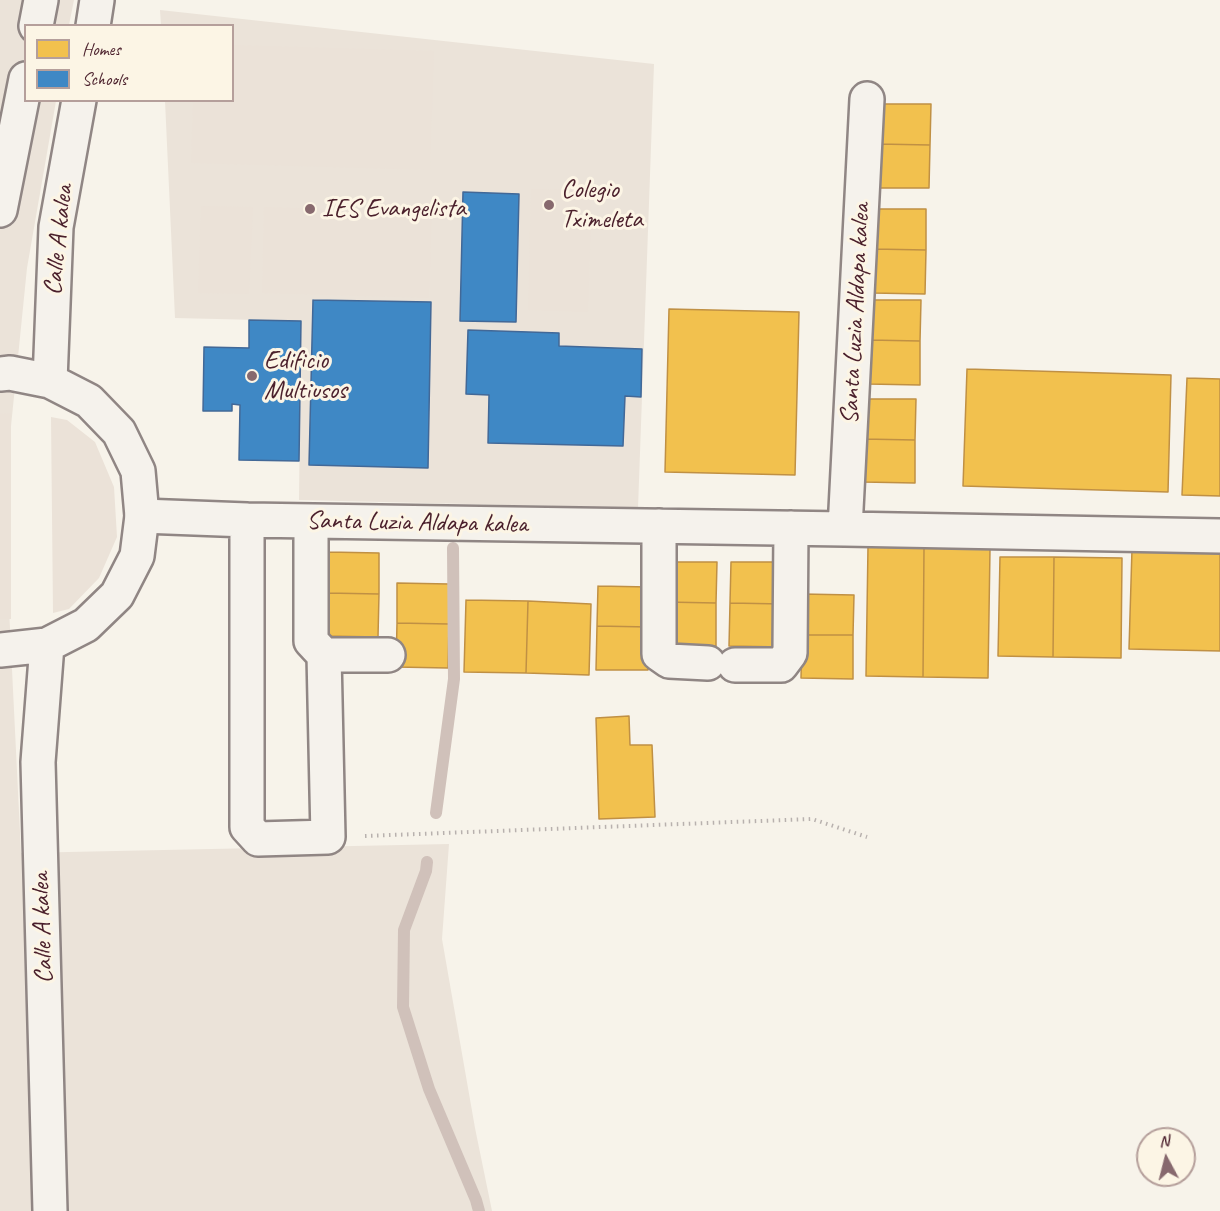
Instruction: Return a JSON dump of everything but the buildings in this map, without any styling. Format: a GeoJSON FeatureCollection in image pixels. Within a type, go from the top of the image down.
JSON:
{"type":"FeatureCollection","features":[{"type":"Feature","properties":{"kind":"street"},"geometry":{"type":"LineString","coordinates":[[36,24],[41,0]]}},
{"type":"Feature","properties":{"kind":"street"},"geometry":{"type":"LineString","coordinates":[[93,24],[97,0]]}},
{"type":"Feature","properties":{"kind":"street"},"geometry":{"type":"LineString","coordinates":[[0,210],[24,89]]}},
{"type":"Feature","properties":{"kind":"street","name":"Santa Luzia Aldapa kalea"},"geometry":{"type":"LineString","coordinates":[[845,529],[867,99]]}},
{"type":"Feature","properties":{"kind":"street","name":"Calle A kalea"},"geometry":{"type":"LineString","coordinates":[[50,381],[56,227],[79,102]]}},
{"type":"Feature","properties":{"kind":"street"},"geometry":{"type":"LineString","coordinates":[[0,374],[9,373],[50,381],[88,401],[119,432],[138,471],[142,516],[137,556],[117,595],[86,625],[47,645],[0,650]]}},
{"type":"Feature","properties":{"kind":"street","name":"Santa Luzia Aldapa kalea"},"geometry":{"type":"LineString","coordinates":[[142,516],[247,520],[1220,536]]}},
{"type":"Feature","properties":{"kind":"street"},"geometry":{"type":"LineString","coordinates":[[247,520],[247,827],[258,839],[328,837],[324,655],[311,641],[311,521]]}},
{"type":"Feature","properties":{"kind":"street"},"geometry":{"type":"LineString","coordinates":[[659,526],[658,654],[669,661],[781,665],[790,653],[791,528]]}},
{"type":"Feature","properties":{"kind":"street","name":"Calle A kalea"},"geometry":{"type":"LineString","coordinates":[[47,645],[38,762],[50,1211]]}},
{"type":"Feature","properties":{"kind":"street"},"geometry":{"type":"LineString","coordinates":[[324,655],[388,655]]}},
{"type":"Feature","properties":{"kind":"path"},"geometry":{"type":"LineString","coordinates":[[328,837],[812,819],[867,837]]}},
{"type":"Feature","properties":{"kind":"shaded area"},"geometry":{"type":"Polygon","coordinates":[[[0,0],[74,0],[69,24],[24,24],[24,102],[56,102],[27,268],[9,446],[6,547],[21,853],[449,844],[442,939],[492,1211],[0,1211],[0,0]]]}},
{"type":"Feature","properties":{"kind":"shaded area"},"geometry":{"type":"Polygon","coordinates":[[[160,10],[654,64],[638,508],[299,500],[301,321],[175,318],[165,102],[234,102],[234,24],[161,24],[160,10]]]}},
{"type":"Feature","properties":{"kind":"shaded area"},"geometry":{"type":"Polygon","coordinates":[[[234,45],[434,51],[430,170],[191,163],[193,102],[234,102],[234,45]]]}},
{"type":"Feature","properties":{"kind":"shaded area"},"geometry":{"type":"Polygon","coordinates":[[[531,189],[592,190],[588,312],[528,310],[531,189]]]}},
{"type":"Feature","properties":{"kind":"shaded area"},"geometry":{"type":"Polygon","coordinates":[[[201,206],[253,207],[249,294],[198,293],[201,206]]]}},
{"type":"Feature","properties":{"kind":"shaded area"},"geometry":{"type":"Polygon","coordinates":[[[264,207],[432,212],[429,298],[262,293],[264,207]]]}},
{"type":"Feature","properties":{"kind":"shaded area"},"geometry":{"type":"Polygon","coordinates":[[[11,413],[11,619],[0,619],[0,414],[11,413]]]}},
{"type":"Feature","properties":{"kind":"shaded area"},"geometry":{"type":"Polygon","coordinates":[[[51,417],[67,420],[95,442],[114,487],[117,537],[99,578],[69,609],[53,613],[51,417]]]}},
{"type":"Feature","properties":{"kind":"waterway"},"geometry":{"type":"LineString","coordinates":[[436,813],[454,679],[453,548]]}},
{"type":"Feature","properties":{"kind":"waterway"},"geometry":{"type":"LineString","coordinates":[[427,862],[426,871],[404,930],[403,1007],[429,1089],[479,1211]]}},
{"type":"Feature","properties":{"kind":"place","name":"Colegio Tximeleta"},"geometry":{"type":"Point","coordinates":[549,205]}},
{"type":"Feature","properties":{"kind":"place","name":"IES Evangelista"},"geometry":{"type":"Point","coordinates":[310,209]}},
{"type":"Feature","properties":{"kind":"place","name":"Edificio Multiusos"},"geometry":{"type":"Point","coordinates":[252,376]}}]}
